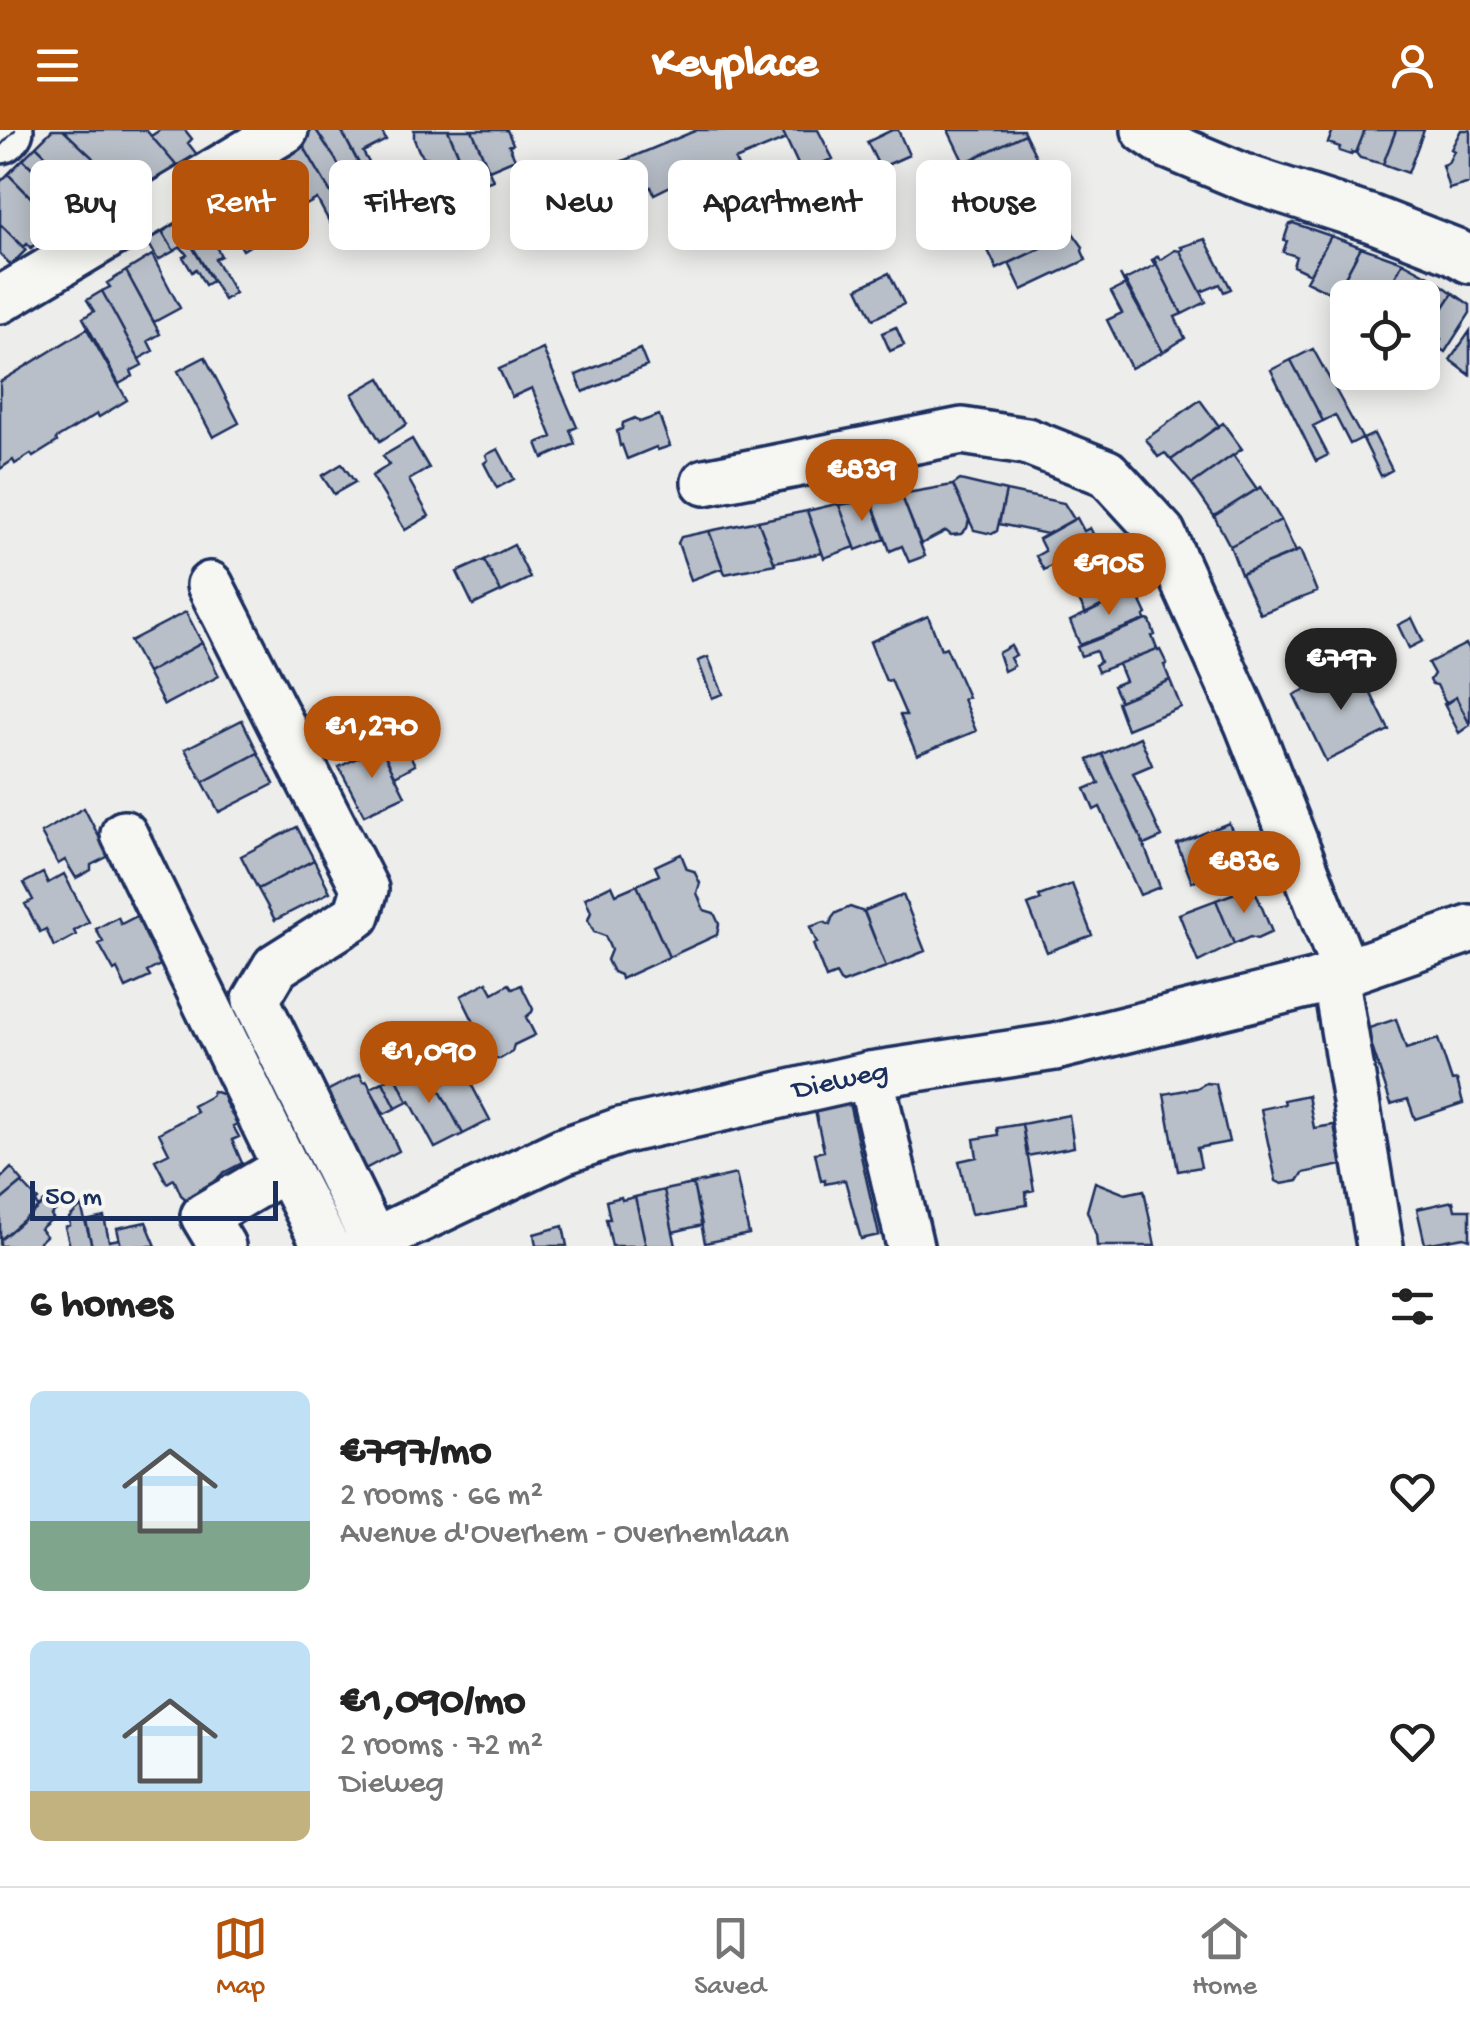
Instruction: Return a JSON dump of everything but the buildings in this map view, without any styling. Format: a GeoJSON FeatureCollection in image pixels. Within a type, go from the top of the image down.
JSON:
{"type":"FeatureCollection","features":[{"type":"Feature","properties":{"kind":"street"},"geometry":{"type":"LineString","coordinates":[[0,300],[285,130]]}},
{"type":"Feature","properties":{"kind":"street"},"geometry":{"type":"LineString","coordinates":[[1145,130],[1167,145],[1246,178],[1372,219],[1470,260]]}},
{"type":"Feature","properties":{"kind":"street"},"geometry":{"type":"LineString","coordinates":[[705,482],[962,430],[1026,441],[1106,473],[1162,533],[1248,724],[1340,973],[1380,1246]]}},
{"type":"Feature","properties":{"kind":"street"},"geometry":{"type":"LineString","coordinates":[[210,586],[365,889],[357,916],[276,966],[256,1000],[368,1243]]}},
{"type":"Feature","properties":{"kind":"street"},"geometry":{"type":"LineString","coordinates":[[124,834],[326,1246]]}},
{"type":"Feature","properties":{"kind":"street","name":"Dieweg"},"geometry":{"type":"LineString","coordinates":[[368,1243],[564,1152],[620,1131],[870,1075],[1055,1047],[1314,983],[1470,930]]}},
{"type":"Feature","properties":{"kind":"street"},"geometry":{"type":"LineString","coordinates":[[870,1075],[910,1246]]}},
{"type":"Feature","properties":{"kind":"street"},"geometry":{"type":"LineString","coordinates":[[222,1246],[204,1216],[286,1168]]}},
{"type":"Feature","properties":{"kind":"tram line"},"geometry":{"type":"LineString","coordinates":[[0,146],[15,130]]}}]}
